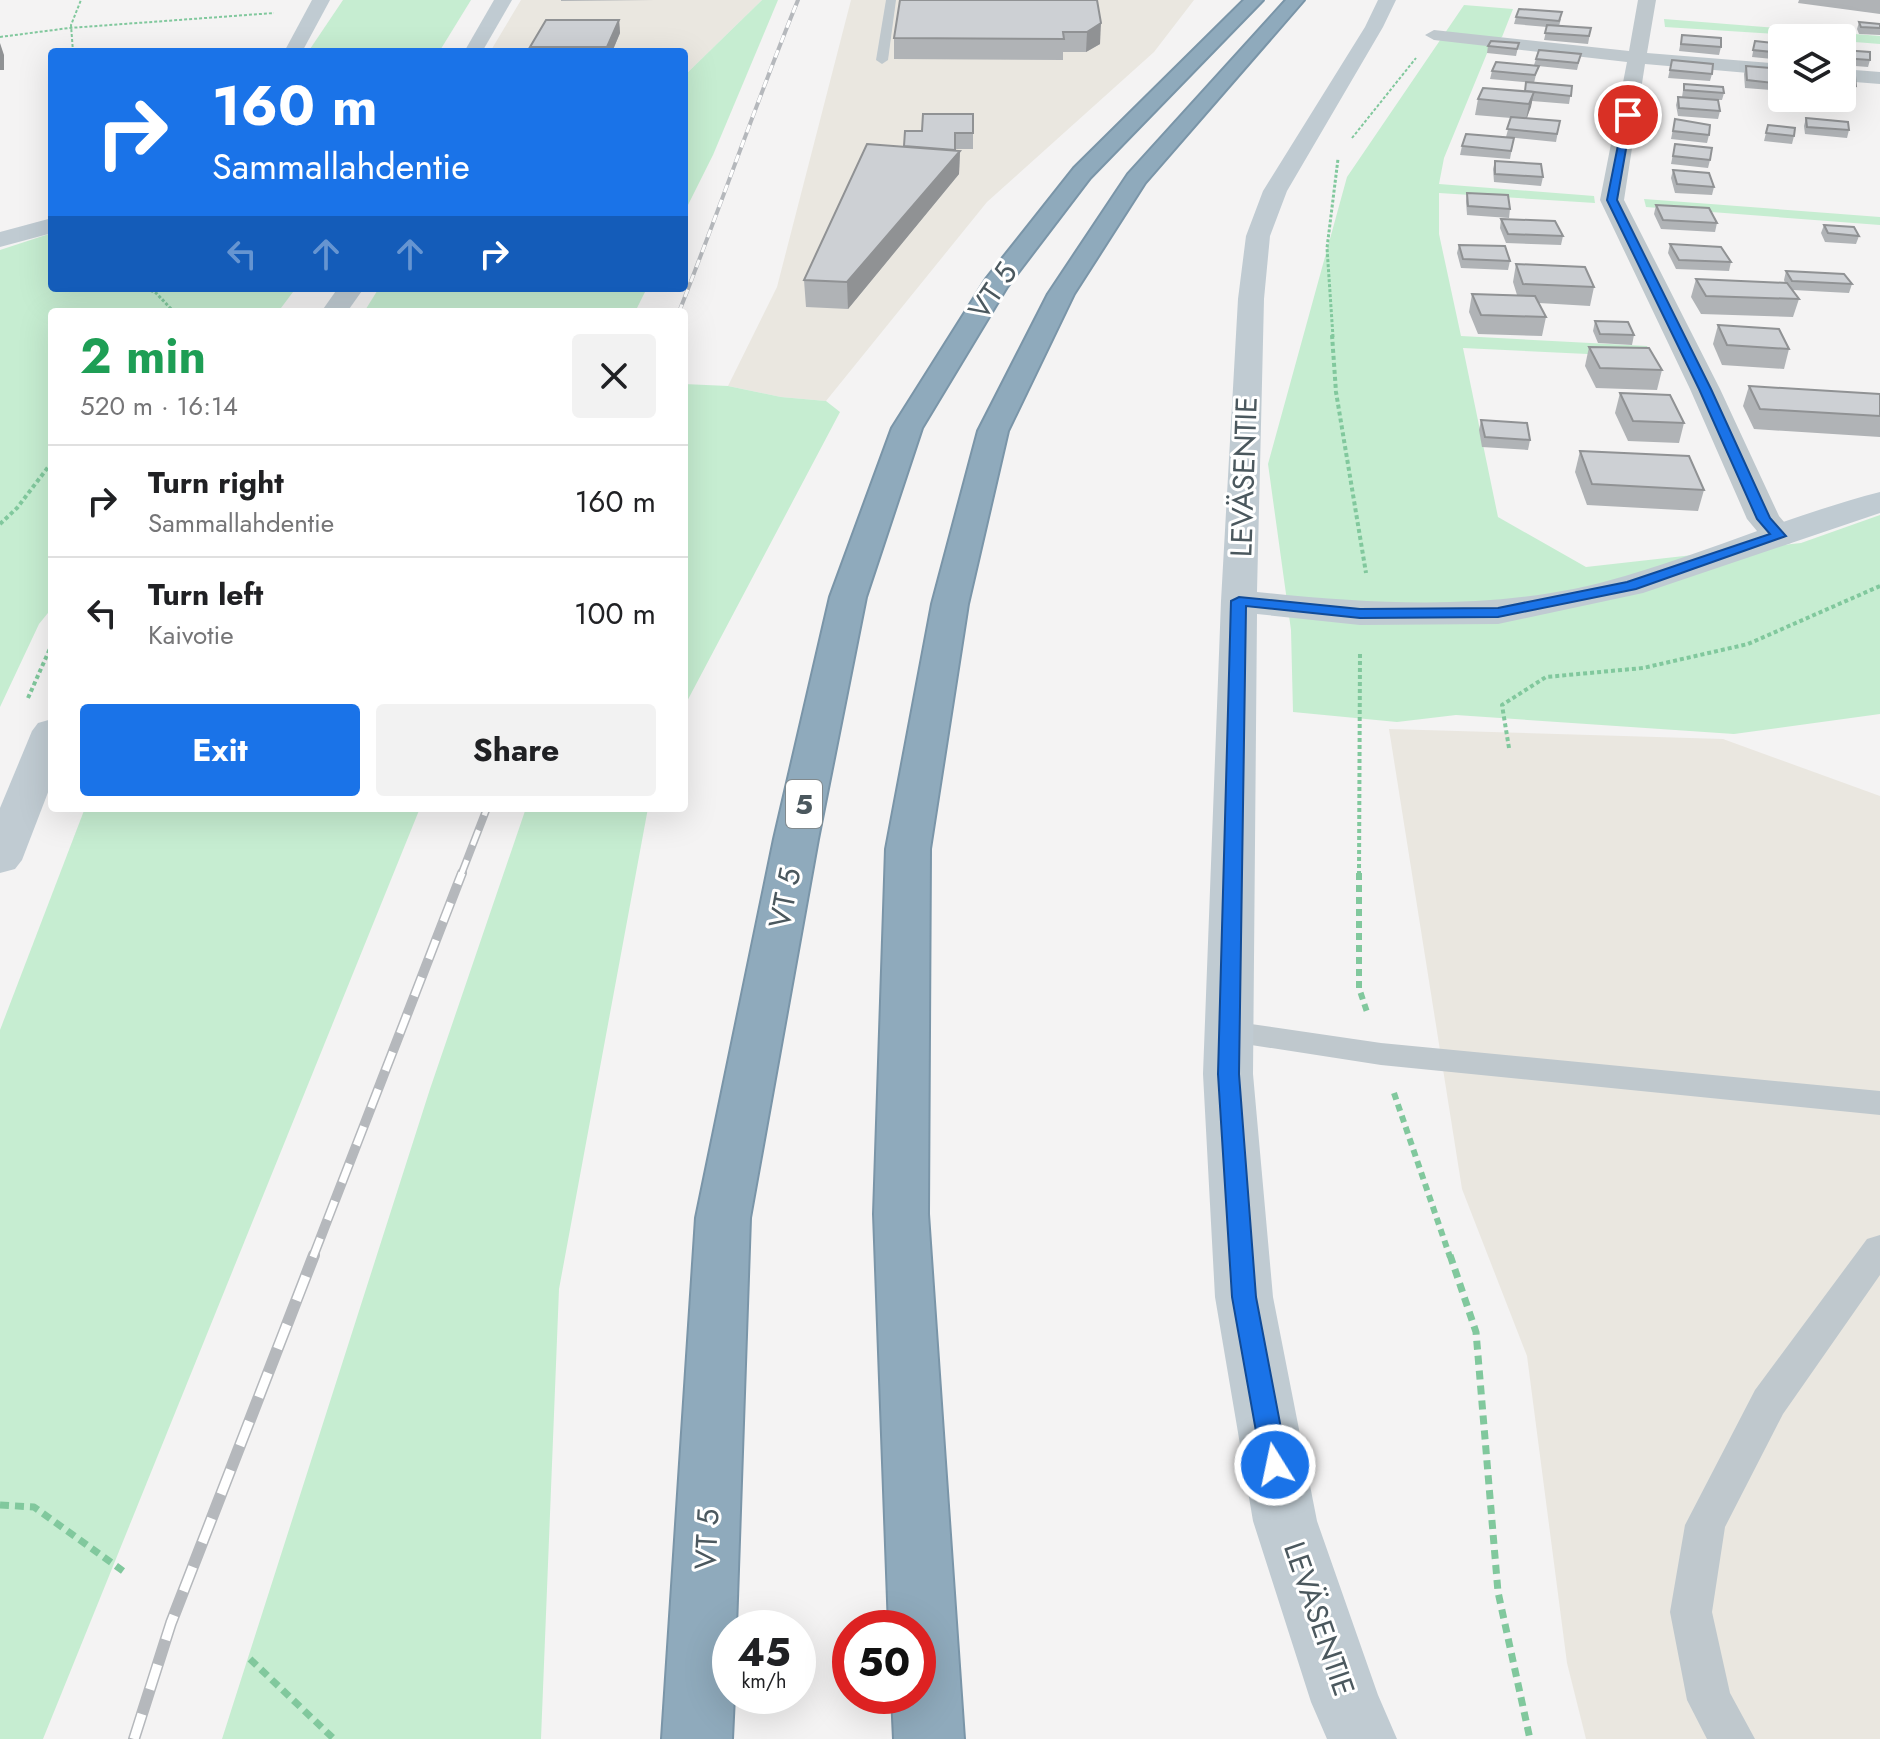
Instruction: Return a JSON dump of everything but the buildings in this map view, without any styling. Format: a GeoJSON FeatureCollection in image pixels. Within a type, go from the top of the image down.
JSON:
{"type":"FeatureCollection","features":[{"type":"Feature","properties":{"kind":"highway","name":"VT 5"},"geometry":{"type":"LineString","coordinates":[[697,1739],[723,1218],[796,839],[848,597],[907,428],[995,285],[1082,173],[1254,0]]}},
{"type":"Feature","properties":{"kind":"highway","name":"VT 5"},"geometry":{"type":"LineString","coordinates":[[929,1739],[901,1214],[908,849],[950,604],[993,431],[1061,294],[1136,179],[1295,0]]}},
{"type":"Feature","properties":{"kind":"main road"},"geometry":{"type":"LineString","coordinates":[[295,48],[321,0]]}},
{"type":"Feature","properties":{"kind":"main road"},"geometry":{"type":"LineString","coordinates":[[475,48],[503,0]]}},
{"type":"Feature","properties":{"kind":"main road","name":"LEVÄSENTIE"},"geometry":{"type":"LineString","coordinates":[[1362,1739],[1346,1702],[1285,1521],[1244,1297],[1228,1074],[1239,601],[1251,299],[1258,236],[1275,191],[1374,27],[1387,0]]}},
{"type":"Feature","properties":{"kind":"main road"},"geometry":{"type":"LineString","coordinates":[[0,240],[48,226]]}},
{"type":"Feature","properties":{"kind":"main road"},"geometry":{"type":"LineString","coordinates":[[1239,601],[1363,597],[1498,613],[1631,586],[1880,502]]}},
{"type":"Feature","properties":{"kind":"main road"},"geometry":{"type":"LineString","coordinates":[[0,860],[48,741]]}},
{"type":"Feature","properties":{"kind":"street"},"geometry":{"type":"LineString","coordinates":[[1647,0],[1612,200],[1705,389],[1764,519],[1779,536]]}},
{"type":"Feature","properties":{"kind":"street"},"geometry":{"type":"LineString","coordinates":[[1434,35],[1768,69]]}},
{"type":"Feature","properties":{"kind":"street"},"geometry":{"type":"LineString","coordinates":[[1856,76],[1880,78]]}},
{"type":"Feature","properties":{"kind":"lane"},"geometry":{"type":"LineString","coordinates":[[882,60],[891,0]]}},
{"type":"Feature","properties":{"kind":"lane"},"geometry":{"type":"LineString","coordinates":[[1230,1032],[1381,1054],[1878,1107]]}},
{"type":"Feature","properties":{"kind":"lane"},"geometry":{"type":"LineString","coordinates":[[1732,1739],[1709,1700],[1691,1612],[1705,1525],[1769,1402],[1880,1249]]}},
{"type":"Feature","properties":{"kind":"path"},"geometry":{"type":"LineString","coordinates":[[72,48],[69,28],[72,13],[81,0]]}},
{"type":"Feature","properties":{"kind":"path"},"geometry":{"type":"LineString","coordinates":[[0,37],[69,28],[284,12]]}},
{"type":"Feature","properties":{"kind":"path"},"geometry":{"type":"LineString","coordinates":[[1348,143],[1434,35]]}},
{"type":"Feature","properties":{"kind":"path"},"geometry":{"type":"LineString","coordinates":[[1339,155],[1327,248],[1335,378],[1363,597],[1359,988],[1476,1332],[1498,1592],[1530,1739]]}},
{"type":"Feature","properties":{"kind":"path"},"geometry":{"type":"LineString","coordinates":[[154,292],[170,308]]}},
{"type":"Feature","properties":{"kind":"path"},"geometry":{"type":"LineString","coordinates":[[0,524],[17,508],[48,467]]}},
{"type":"Feature","properties":{"kind":"path"},"geometry":{"type":"LineString","coordinates":[[1509,748],[1502,705],[1546,677],[1643,668],[1748,644],[1880,586]]}},
{"type":"Feature","properties":{"kind":"path"},"geometry":{"type":"LineString","coordinates":[[0,1505],[34,1507],[123,1571]]}},
{"type":"Feature","properties":{"kind":"path"},"geometry":{"type":"LineString","coordinates":[[250,1659],[334,1739]]}},
{"type":"Feature","properties":{"kind":"shaded area"},"geometry":{"type":"Polygon","coordinates":[[[521,0],[762,0],[688,72],[688,48],[492,48],[521,0]]]}},
{"type":"Feature","properties":{"kind":"shaded area"},"geometry":{"type":"Polygon","coordinates":[[[851,0],[1194,0],[1154,52],[987,202],[826,401],[781,397],[728,386],[777,287],[851,0]]]}},
{"type":"Feature","properties":{"kind":"shaded area"},"geometry":{"type":"Polygon","coordinates":[[[1389,729],[1723,739],[1880,796],[1880,1739],[1586,1739],[1567,1663],[1527,1356],[1462,1189],[1389,729]]]}},
{"type":"Feature","properties":{"kind":"green space"},"geometry":{"type":"Polygon","coordinates":[[[343,0],[471,0],[441,48],[311,48],[343,0]]]}},
{"type":"Feature","properties":{"kind":"green space"},"geometry":{"type":"Polygon","coordinates":[[[762,0],[778,0],[713,155],[688,205],[688,72],[762,0]]]}},
{"type":"Feature","properties":{"kind":"green space"},"geometry":{"type":"Polygon","coordinates":[[[1464,5],[1513,9],[1502,37],[1490,46],[1444,158],[1439,184],[1594,196],[1595,203],[1439,193],[1439,234],[1461,336],[1647,346],[1651,357],[1463,348],[1498,517],[1586,567],[1801,543],[1880,515],[1880,714],[1734,734],[1456,715],[1397,722],[1293,712],[1291,630],[1268,464],[1347,177],[1464,5]]]}},
{"type":"Feature","properties":{"kind":"green space"},"geometry":{"type":"Polygon","coordinates":[[[1664,19],[1768,27],[1768,33],[1665,27],[1664,19]]]}},
{"type":"Feature","properties":{"kind":"green space"},"geometry":{"type":"Polygon","coordinates":[[[1856,34],[1880,36],[1880,44],[1856,42],[1856,34]]]}},
{"type":"Feature","properties":{"kind":"green space"},"geometry":{"type":"Polygon","coordinates":[[[1644,199],[1880,217],[1880,225],[1646,207],[1644,199]]]}},
{"type":"Feature","properties":{"kind":"green space"},"geometry":{"type":"Polygon","coordinates":[[[48,234],[48,292],[293,292],[281,308],[48,308],[48,613],[39,624],[0,707],[0,250],[48,234]]]}},
{"type":"Feature","properties":{"kind":"green space"},"geometry":{"type":"Polygon","coordinates":[[[376,292],[645,292],[637,308],[366,308],[376,292]]]}},
{"type":"Feature","properties":{"kind":"green space"},"geometry":{"type":"Polygon","coordinates":[[[688,384],[728,386],[781,397],[826,401],[840,412],[688,699],[688,384]]]}},
{"type":"Feature","properties":{"kind":"green space"},"geometry":{"type":"Polygon","coordinates":[[[83,812],[418,812],[43,1739],[0,1739],[0,1030],[83,812]]]}},
{"type":"Feature","properties":{"kind":"green space"},"geometry":{"type":"Polygon","coordinates":[[[525,812],[647,812],[559,1289],[541,1739],[222,1739],[430,1089],[525,812]]]}},
{"type":"Feature","properties":{"kind":"railway"},"geometry":{"type":"LineString","coordinates":[[688,288],[798,0]]}},
{"type":"Feature","properties":{"kind":"railway"},"geometry":{"type":"LineString","coordinates":[[681,308],[687,292]]}},
{"type":"Feature","properties":{"kind":"railway"},"geometry":{"type":"LineString","coordinates":[[461,875],[485,812]]}},
{"type":"Feature","properties":{"kind":"railway"},"geometry":{"type":"LineString","coordinates":[[313,1257],[462,873]]}},
{"type":"Feature","properties":{"kind":"railway"},"geometry":{"type":"LineString","coordinates":[[134,1739],[171,1623],[314,1255]]}},
{"type":"Feature","properties":{"kind":"route"},"geometry":{"type":"LineString","coordinates":[[1275,1465],[1244,1297],[1228,1074],[1239,601],[1360,614],[1498,613],[1631,586],[1779,536],[1764,519],[1705,389],[1612,200],[1628,115]]}}]}
